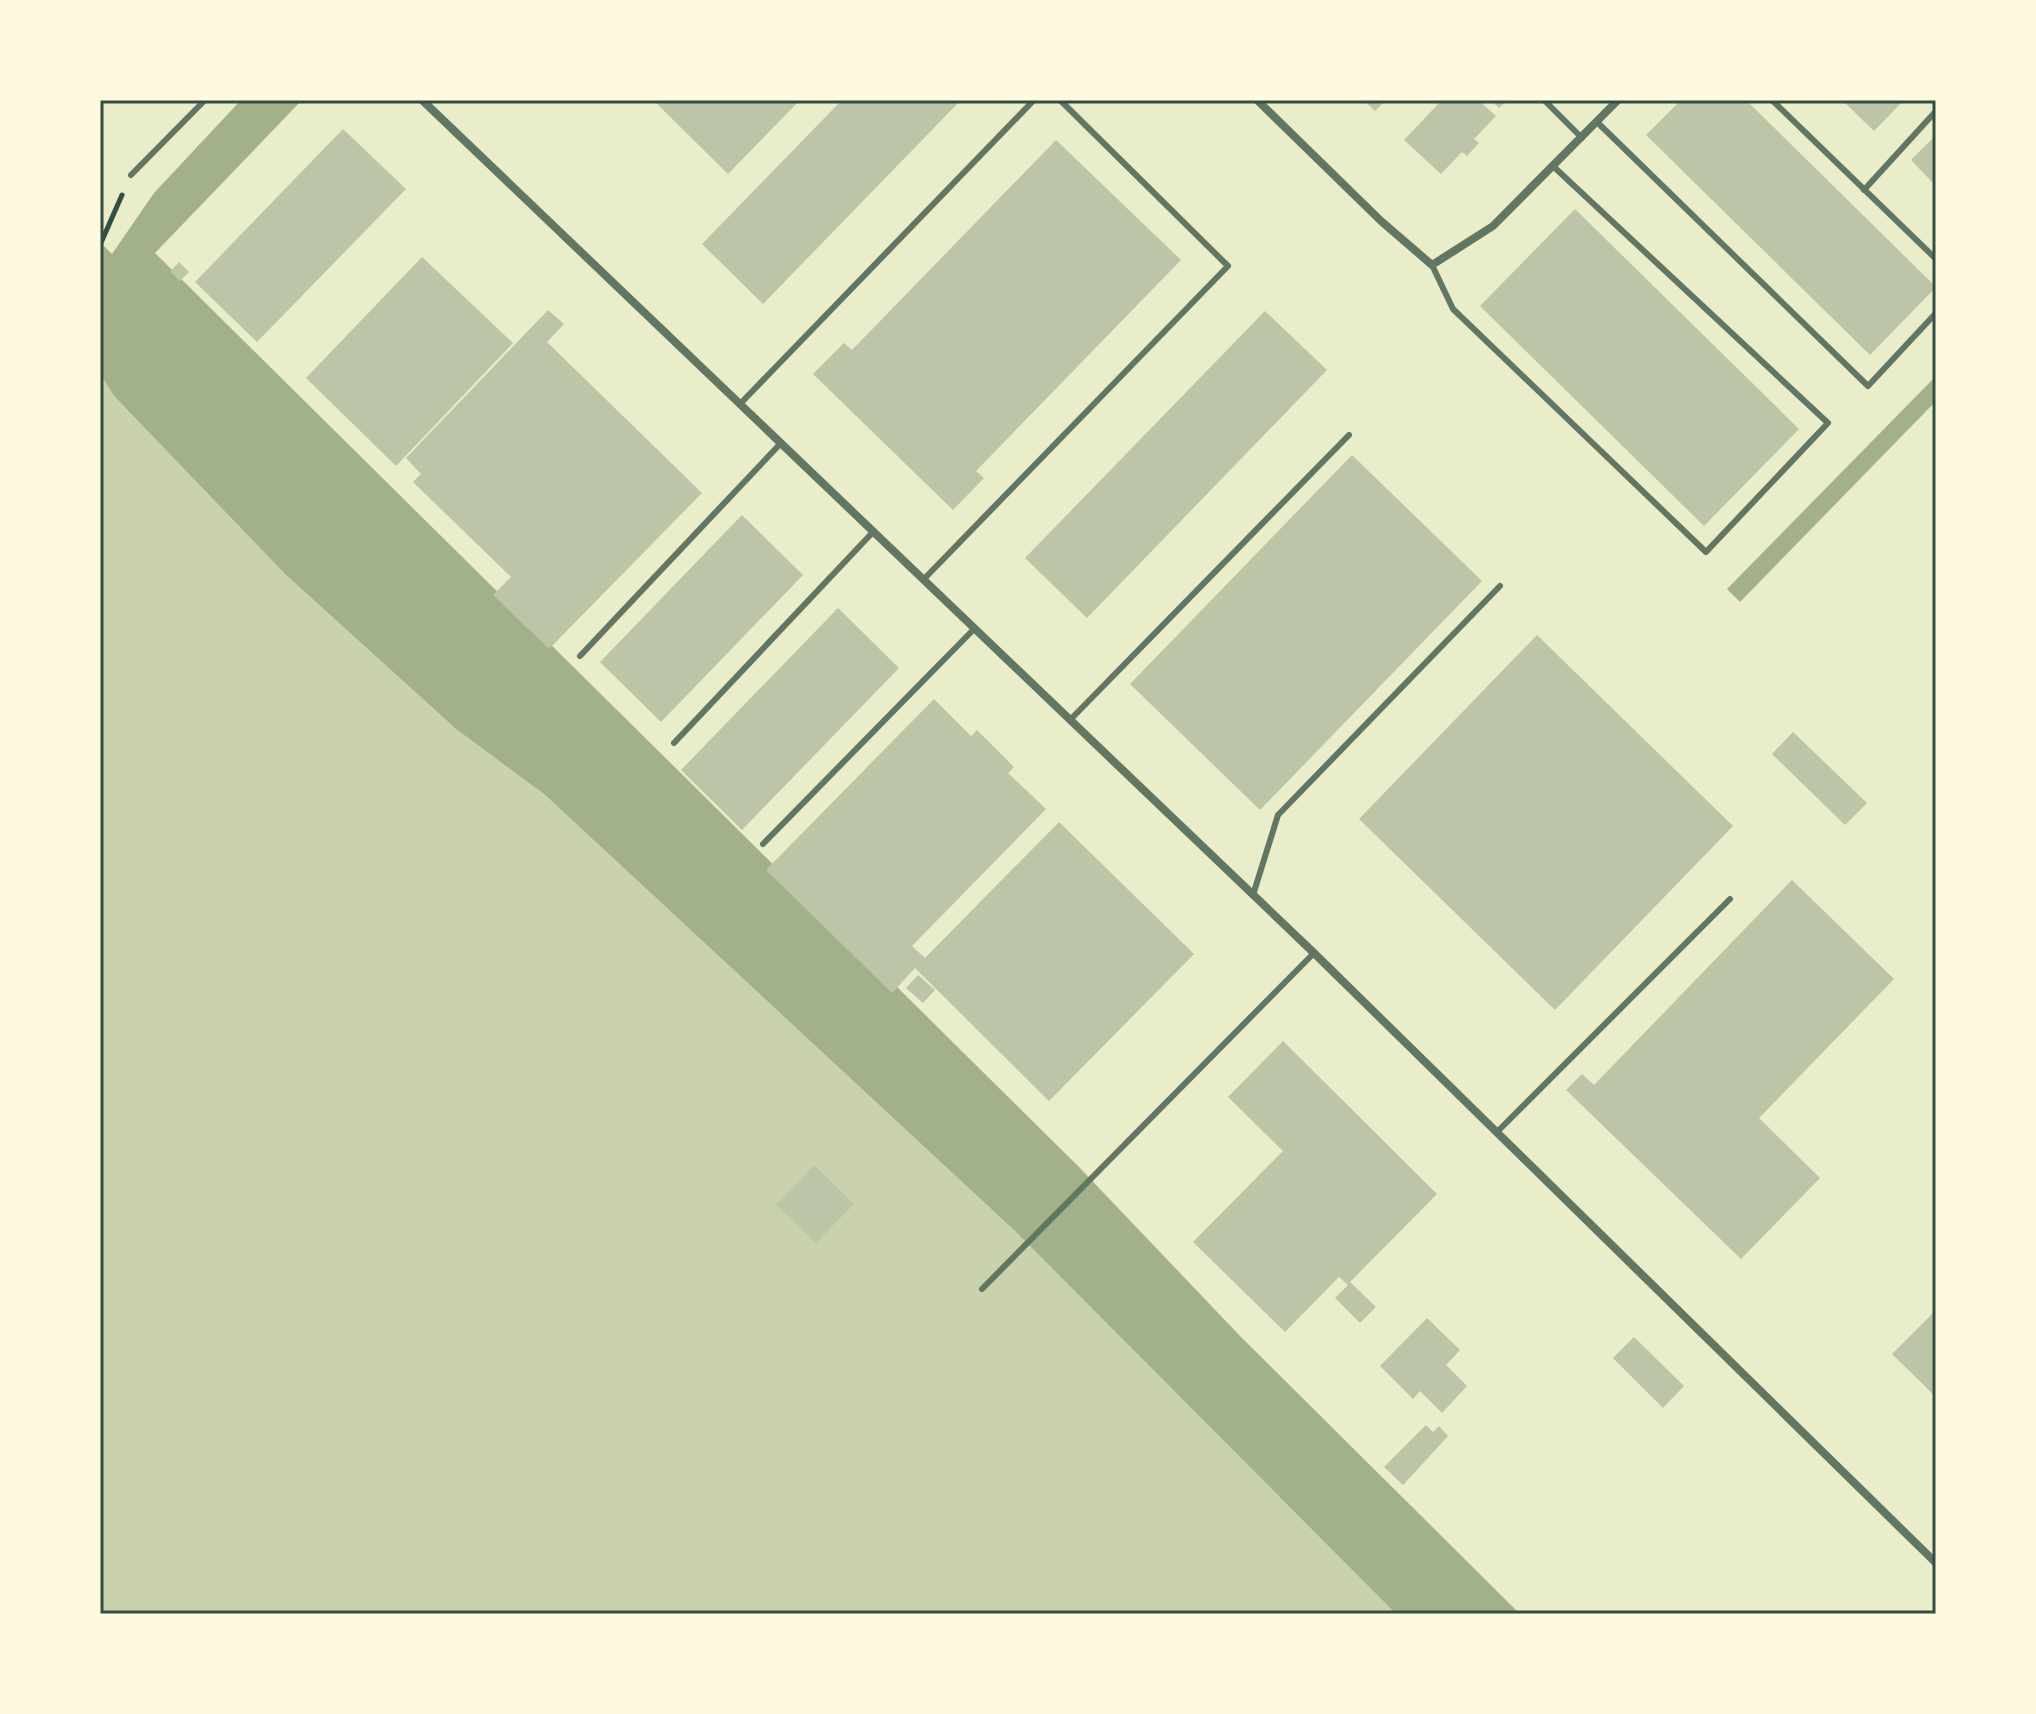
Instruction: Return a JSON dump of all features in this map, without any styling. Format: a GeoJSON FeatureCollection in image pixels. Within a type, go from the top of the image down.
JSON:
{"type":"FeatureCollection","features":[{"type":"Feature","properties":{"kind":"street"},"geometry":{"type":"LineString","coordinates":[[422,100],[1314,953],[1936,1563]]}},
{"type":"Feature","properties":{"kind":"street"},"geometry":{"type":"LineString","coordinates":[[1257,100],[1381,221],[1432,265],[1493,226],[1618,100]]}},
{"type":"Feature","properties":{"kind":"lane"},"geometry":{"type":"LineString","coordinates":[[131,175],[205,100]]}},
{"type":"Feature","properties":{"kind":"lane"},"geometry":{"type":"LineString","coordinates":[[740,404],[1034,100]]}},
{"type":"Feature","properties":{"kind":"lane"},"geometry":{"type":"LineString","coordinates":[[923,580],[1228,266],[1060,100]]}},
{"type":"Feature","properties":{"kind":"lane"},"geometry":{"type":"LineString","coordinates":[[1544,100],[1582,138]]}},
{"type":"Feature","properties":{"kind":"lane"},"geometry":{"type":"LineString","coordinates":[[1772,100],[1936,259]]}},
{"type":"Feature","properties":{"kind":"lane"},"geometry":{"type":"LineString","coordinates":[[1864,190],[1936,111]]}},
{"type":"Feature","properties":{"kind":"lane"},"geometry":{"type":"LineString","coordinates":[[1597,122],[1868,386],[1936,313]]}},
{"type":"Feature","properties":{"kind":"lane"},"geometry":{"type":"LineString","coordinates":[[1432,265],[1453,309],[1706,552],[1828,423],[1554,167]]}},
{"type":"Feature","properties":{"kind":"lane"},"geometry":{"type":"LineString","coordinates":[[1070,720],[1349,435]]}},
{"type":"Feature","properties":{"kind":"lane"},"geometry":{"type":"LineString","coordinates":[[580,656],[781,443]]}},
{"type":"Feature","properties":{"kind":"lane"},"geometry":{"type":"LineString","coordinates":[[674,743],[873,532]]}},
{"type":"Feature","properties":{"kind":"lane"},"geometry":{"type":"LineString","coordinates":[[1253,895],[1278,815],[1500,586]]}},
{"type":"Feature","properties":{"kind":"lane"},"geometry":{"type":"LineString","coordinates":[[763,844],[974,629]]}},
{"type":"Feature","properties":{"kind":"lane"},"geometry":{"type":"LineString","coordinates":[[1497,1132],[1730,899]]}},
{"type":"Feature","properties":{"kind":"lane"},"geometry":{"type":"LineString","coordinates":[[982,1289],[1314,953]]}},
{"type":"Feature","properties":{"kind":"path"},"geometry":{"type":"LineString","coordinates":[[100,245],[131,175]]}},
{"type":"Feature","properties":{"kind":"shaded area"},"geometry":{"type":"Polygon","coordinates":[[[241,100],[302,100],[155,253],[1078,1166],[1241,1337],[1520,1614],[1396,1614],[1015,1231],[544,794],[456,729],[285,574],[114,396],[100,373],[100,242],[112,254],[154,193],[241,100]]]}},
{"type":"Feature","properties":{"kind":"shaded area"},"geometry":{"type":"Polygon","coordinates":[[[100,373],[114,396],[285,574],[456,729],[544,794],[1015,1231],[1396,1614],[100,1614],[100,373]]]}},
{"type":"Feature","properties":{"kind":"shaded area"},"geometry":{"type":"Polygon","coordinates":[[[1936,376],[1936,401],[1740,602],[1727,589],[1936,376]]]}},
{"type":"Feature","properties":{"kind":"building"},"geometry":{"type":"Polygon","coordinates":[[[653,100],[800,100],[728,174],[653,100]]]}},
{"type":"Feature","properties":{"kind":"building"},"geometry":{"type":"Polygon","coordinates":[[[842,100],[961,100],[763,304],[702,244],[842,100]]]}},
{"type":"Feature","properties":{"kind":"building"},"geometry":{"type":"Polygon","coordinates":[[[1363,100],[1386,100],[1375,111],[1363,100]]]}},
{"type":"Feature","properties":{"kind":"building"},"geometry":{"type":"Polygon","coordinates":[[[1442,100],[1478,100],[1496,116],[1474,139],[1479,143],[1467,156],[1462,152],[1441,174],[1404,140],[1442,100]]]}},
{"type":"Feature","properties":{"kind":"building"},"geometry":{"type":"Polygon","coordinates":[[[1491,100],[1508,100],[1499,108],[1491,100]]]}},
{"type":"Feature","properties":{"kind":"building"},"geometry":{"type":"Polygon","coordinates":[[[1681,100],[1746,100],[1936,287],[1870,355],[1646,135],[1681,100]]]}},
{"type":"Feature","properties":{"kind":"building"},"geometry":{"type":"Polygon","coordinates":[[[1842,100],[1904,100],[1874,131],[1842,100]]]}},
{"type":"Feature","properties":{"kind":"building"},"geometry":{"type":"Polygon","coordinates":[[[343,129],[406,189],[257,342],[195,282],[343,129]]]}},
{"type":"Feature","properties":{"kind":"building"},"geometry":{"type":"Polygon","coordinates":[[[1936,135],[1936,186],[1911,160],[1936,135]]]}},
{"type":"Feature","properties":{"kind":"building"},"geometry":{"type":"Polygon","coordinates":[[[1056,140],[1181,260],[976,471],[984,478],[953,510],[813,374],[844,343],[852,350],[1056,140]]]}},
{"type":"Feature","properties":{"kind":"building"},"geometry":{"type":"Polygon","coordinates":[[[1575,209],[1799,429],[1704,526],[1480,306],[1575,209]]]}},
{"type":"Feature","properties":{"kind":"building"},"geometry":{"type":"Polygon","coordinates":[[[422,257],[513,343],[396,466],[306,378],[422,257]]]}},
{"type":"Feature","properties":{"kind":"building"},"geometry":{"type":"Polygon","coordinates":[[[179,262],[189,272],[180,281],[170,272],[179,262]]]}},
{"type":"Feature","properties":{"kind":"building"},"geometry":{"type":"Polygon","coordinates":[[[548,310],[564,324],[547,342],[702,493],[549,649],[493,595],[511,577],[413,482],[421,474],[406,458],[548,310]]]}},
{"type":"Feature","properties":{"kind":"building"},"geometry":{"type":"Polygon","coordinates":[[[1265,311],[1327,370],[1087,618],[1025,558],[1265,311]]]}},
{"type":"Feature","properties":{"kind":"building"},"geometry":{"type":"Polygon","coordinates":[[[1352,455],[1482,581],[1260,810],[1130,684],[1352,455]]]}},
{"type":"Feature","properties":{"kind":"building"},"geometry":{"type":"Polygon","coordinates":[[[742,515],[803,575],[661,722],[600,662],[742,515]]]}},
{"type":"Feature","properties":{"kind":"building"},"geometry":{"type":"Polygon","coordinates":[[[838,608],[899,668],[742,830],[681,770],[838,608]]]}},
{"type":"Feature","properties":{"kind":"building"},"geometry":{"type":"Polygon","coordinates":[[[1537,635],[1733,826],[1555,1010],[1359,819],[1537,635]]]}},
{"type":"Feature","properties":{"kind":"building"},"geometry":{"type":"Polygon","coordinates":[[[934,699],[971,736],[977,730],[1014,767],[1008,773],[1046,809],[912,946],[925,958],[1059,822],[1194,954],[1049,1101],[915,968],[892,993],[766,870],[934,699]]]}},
{"type":"Feature","properties":{"kind":"building"},"geometry":{"type":"Polygon","coordinates":[[[1793,732],[1867,803],[1845,825],[1772,754],[1793,732]]]}},
{"type":"Feature","properties":{"kind":"building"},"geometry":{"type":"Polygon","coordinates":[[[1792,880],[1894,979],[1759,1118],[1820,1178],[1741,1259],[1566,1090],[1582,1074],[1594,1085],[1792,880]]]}},
{"type":"Feature","properties":{"kind":"building"},"geometry":{"type":"Polygon","coordinates":[[[918,975],[935,990],[923,1003],[906,988],[918,975]]]}},
{"type":"Feature","properties":{"kind":"building"},"geometry":{"type":"Polygon","coordinates":[[[1283,1041],[1437,1194],[1350,1282],[1376,1307],[1360,1323],[1335,1298],[1348,1285],[1339,1277],[1285,1332],[1193,1242],[1283,1151],[1228,1097],[1283,1041]]]}},
{"type":"Feature","properties":{"kind":"building"},"geometry":{"type":"Polygon","coordinates":[[[814,1165],[854,1204],[816,1243],[776,1205],[814,1165]]]}},
{"type":"Feature","properties":{"kind":"building"},"geometry":{"type":"Polygon","coordinates":[[[1936,1310],[1936,1397],[1892,1354],[1936,1310]]]}},
{"type":"Feature","properties":{"kind":"building"},"geometry":{"type":"Polygon","coordinates":[[[1427,1318],[1460,1350],[1446,1365],[1467,1386],[1442,1413],[1420,1391],[1413,1399],[1380,1366],[1427,1318]]]}},
{"type":"Feature","properties":{"kind":"building"},"geometry":{"type":"Polygon","coordinates":[[[1634,1337],[1684,1386],[1663,1408],[1613,1358],[1634,1337]]]}},
{"type":"Feature","properties":{"kind":"building"},"geometry":{"type":"Polygon","coordinates":[[[1426,1425],[1433,1432],[1439,1426],[1448,1436],[1403,1485],[1384,1467],[1426,1425]]]}}]}
